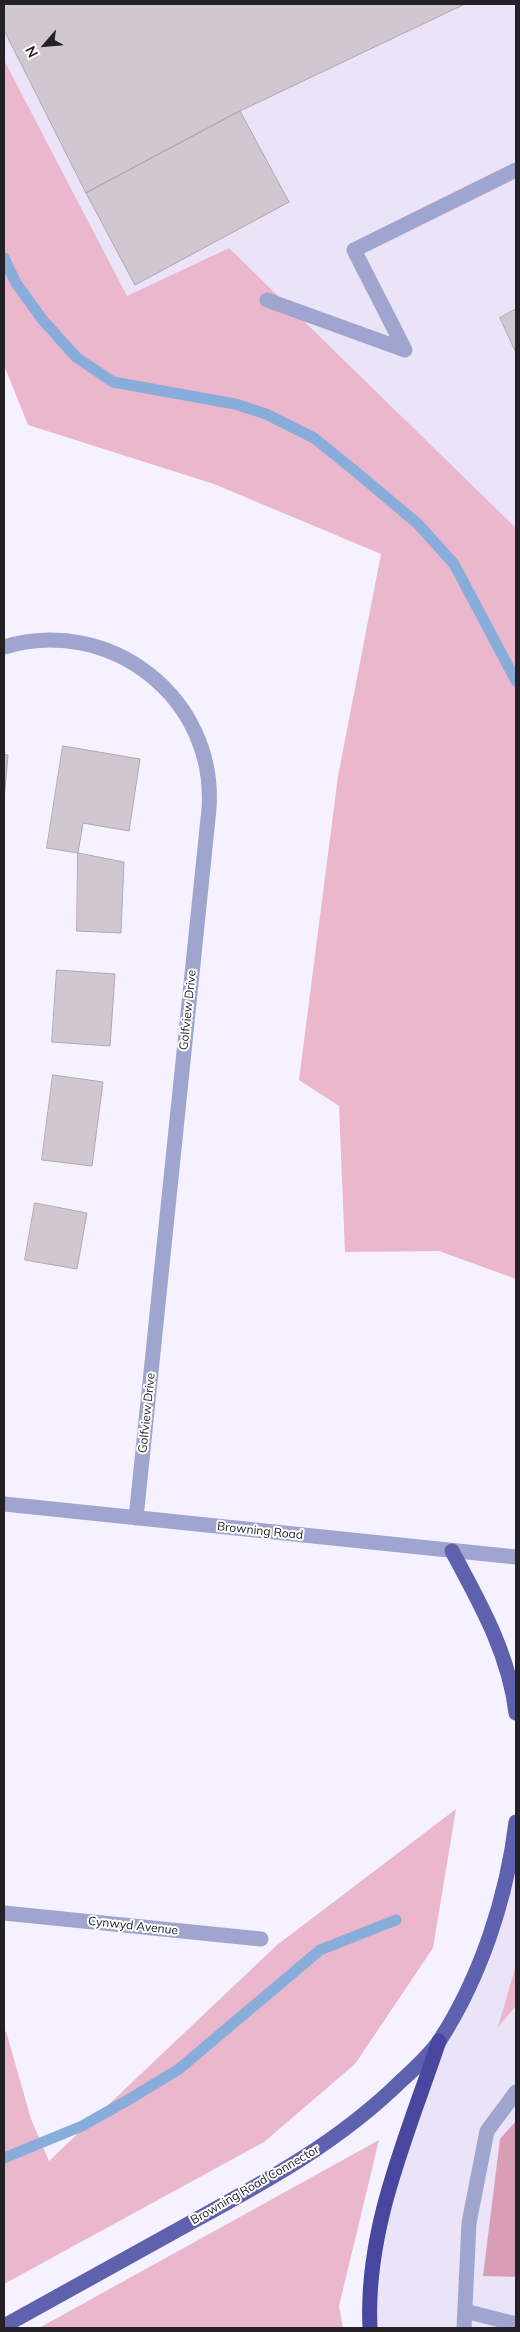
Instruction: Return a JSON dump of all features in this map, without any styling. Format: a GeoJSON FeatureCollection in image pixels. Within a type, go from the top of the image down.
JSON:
{"type":"FeatureCollection","features":[{"type":"Feature","properties":{"kind":"highway"},"geometry":{"type":"LineString","coordinates":[[370,2328],[371,2275],[384,2204],[439,2041]]}},
{"type":"Feature","properties":{"kind":"main road"},"geometry":{"type":"LineString","coordinates":[[452,1551],[497,1639],[514,1696],[516,1713]]}},
{"type":"Feature","properties":{"kind":"main road","name":"Browning Road Connector"},"geometry":{"type":"LineString","coordinates":[[4,2326],[298,2163],[332,2140],[390,2092],[439,2041],[460,2004],[495,1920],[506,1882],[516,1822]]}},
{"type":"Feature","properties":{"kind":"street"},"geometry":{"type":"LineString","coordinates":[[267,300],[404,350],[354,250],[516,170]]}},
{"type":"Feature","properties":{"kind":"street","name":"Golfview Drive"},"geometry":{"type":"LineString","coordinates":[[4,647],[39,639],[65,640],[111,652],[135,664],[153,676],[182,710],[200,742],[208,765],[211,786],[209,809],[136,1518]]}},
{"type":"Feature","properties":{"kind":"street","name":"Browning Road"},"geometry":{"type":"LineString","coordinates":[[4,1504],[516,1557]]}},
{"type":"Feature","properties":{"kind":"street","name":"Cynwyd Avenue"},"geometry":{"type":"LineString","coordinates":[[4,1913],[262,1939]]}},
{"type":"Feature","properties":{"kind":"street"},"geometry":{"type":"LineString","coordinates":[[464,2328],[469,2223],[487,2132],[516,2092]]}},
{"type":"Feature","properties":{"kind":"street"},"geometry":{"type":"LineString","coordinates":[[465,2311],[516,2324]]}},
{"type":"Feature","properties":{"kind":"shaded area"},"geometry":{"type":"Polygon","coordinates":[[[4,4],[516,4],[516,528],[229,248],[127,297],[4,60],[4,4]]]}},
{"type":"Feature","properties":{"kind":"shaded area"},"geometry":{"type":"Polygon","coordinates":[[[4,60],[127,296],[229,248],[516,528],[516,1279],[439,1251],[345,1252],[339,1106],[299,1080],[338,776],[381,554],[214,484],[28,425],[4,365],[4,60]]]}},
{"type":"Feature","properties":{"kind":"shaded area"},"geometry":{"type":"Polygon","coordinates":[[[456,1809],[433,1948],[355,2064],[264,2142],[4,2284],[4,2033],[6,2031],[31,2119],[49,2161],[277,1945],[456,1809]]]}},
{"type":"Feature","properties":{"kind":"shaded area"},"geometry":{"type":"Polygon","coordinates":[[[516,1822],[516,2328],[370,2328],[371,2275],[439,2041],[480,1958],[516,1822]]]}},
{"type":"Feature","properties":{"kind":"shaded area"},"geometry":{"type":"Polygon","coordinates":[[[516,1965],[516,2006],[498,2027],[516,1965]]]}},
{"type":"Feature","properties":{"kind":"shaded area"},"geometry":{"type":"Polygon","coordinates":[[[516,2121],[516,2277],[483,2276],[500,2139],[516,2121]]]}},
{"type":"Feature","properties":{"kind":"shaded area"},"geometry":{"type":"Polygon","coordinates":[[[379,2140],[339,2306],[343,2328],[39,2328],[379,2140]]]}},
{"type":"Feature","properties":{"kind":"building"},"geometry":{"type":"Polygon","coordinates":[[[4,4],[465,4],[240,111],[86,193],[4,30],[4,4]]]}},
{"type":"Feature","properties":{"kind":"building"},"geometry":{"type":"Polygon","coordinates":[[[240,111],[289,202],[135,285],[86,193],[240,111]]]}},
{"type":"Feature","properties":{"kind":"building"},"geometry":{"type":"Polygon","coordinates":[[[516,309],[516,353],[500,318],[516,309]]]}},
{"type":"Feature","properties":{"kind":"building"},"geometry":{"type":"Polygon","coordinates":[[[63,746],[140,759],[129,831],[83,823],[78,853],[47,848],[63,746]]]}},
{"type":"Feature","properties":{"kind":"building"},"geometry":{"type":"Polygon","coordinates":[[[4,754],[8,755],[4,800],[4,754]]]}},
{"type":"Feature","properties":{"kind":"building"},"geometry":{"type":"Polygon","coordinates":[[[78,853],[124,862],[121,933],[77,931],[78,853]]]}},
{"type":"Feature","properties":{"kind":"building"},"geometry":{"type":"Polygon","coordinates":[[[57,970],[115,974],[110,1046],[52,1042],[57,970]]]}},
{"type":"Feature","properties":{"kind":"building"},"geometry":{"type":"Polygon","coordinates":[[[53,1075],[103,1082],[92,1166],[42,1160],[53,1075]]]}},
{"type":"Feature","properties":{"kind":"building"},"geometry":{"type":"Polygon","coordinates":[[[35,1203],[87,1213],[77,1269],[25,1260],[35,1203]]]}},
{"type":"Feature","properties":{"kind":"waterway"},"geometry":{"type":"LineString","coordinates":[[4,258],[16,283],[42,319],[76,357],[113,382],[235,404],[266,414],[314,438],[355,471],[418,524],[454,564],[516,681]]}},
{"type":"Feature","properties":{"kind":"waterway"},"geometry":{"type":"LineString","coordinates":[[4,2158],[82,2126],[128,2100],[179,2069],[320,1950],[396,1920]]}}]}
